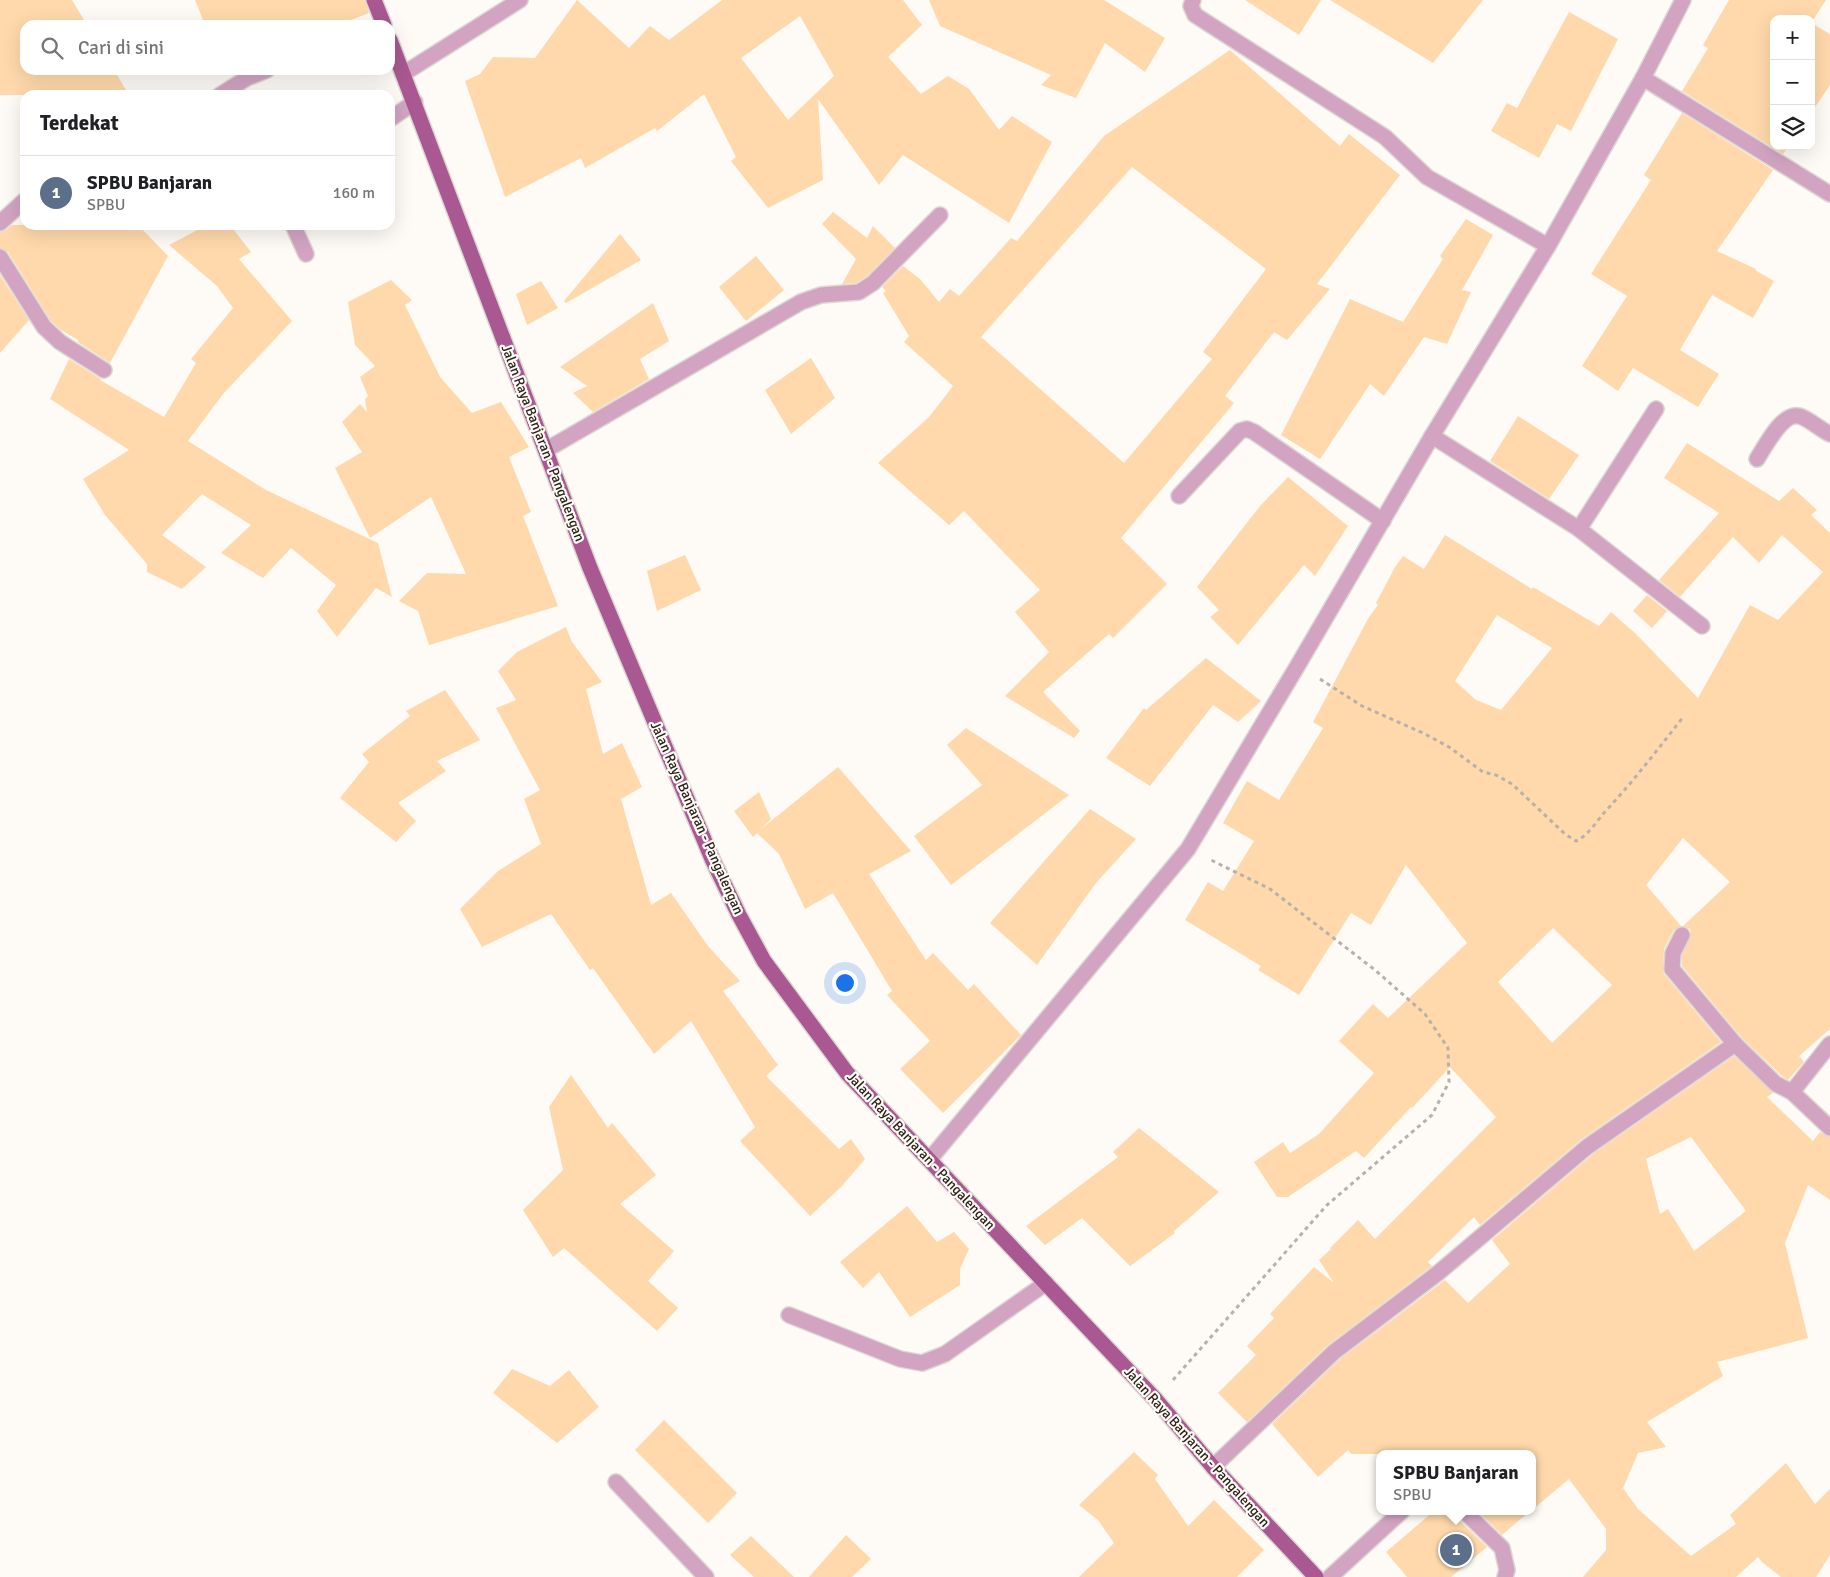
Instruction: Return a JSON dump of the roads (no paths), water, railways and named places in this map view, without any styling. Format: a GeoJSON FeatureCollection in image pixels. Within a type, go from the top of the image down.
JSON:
{"type":"FeatureCollection","features":[{"type":"Feature","properties":{"kind":"main road"},"geometry":{"type":"LineString","coordinates":[[374,0],[382,20]]}},
{"type":"Feature","properties":{"kind":"main road","name":"Jalan Raya Banjaran - Pangalengan"},"geometry":{"type":"LineString","coordinates":[[395,53],[594,577],[713,861],[739,916],[764,961],[847,1073],[1156,1400],[1213,1467],[1316,1577]]}},
{"type":"Feature","properties":{"kind":"street"},"geometry":{"type":"LineString","coordinates":[[403,74],[520,0]]}},
{"type":"Feature","properties":{"kind":"street"},"geometry":{"type":"LineString","coordinates":[[1193,0],[1191,6],[1195,14],[1385,137],[1427,177],[1548,246]]}},
{"type":"Feature","properties":{"kind":"street"},"geometry":{"type":"LineString","coordinates":[[930,1159],[1188,849],[1298,666],[1432,436],[1548,246],[1643,78],[1683,0]]}},
{"type":"Feature","properties":{"kind":"street"},"geometry":{"type":"LineString","coordinates":[[228,90],[254,75]]}},
{"type":"Feature","properties":{"kind":"street"},"geometry":{"type":"LineString","coordinates":[[1643,78],[1830,194]]}},
{"type":"Feature","properties":{"kind":"street"},"geometry":{"type":"LineString","coordinates":[[395,116],[415,102]]}},
{"type":"Feature","properties":{"kind":"street"},"geometry":{"type":"LineString","coordinates":[[0,223],[20,205]]}},
{"type":"Feature","properties":{"kind":"street"},"geometry":{"type":"LineString","coordinates":[[546,450],[801,302],[821,295],[859,292],[873,283],[940,215]]}},
{"type":"Feature","properties":{"kind":"street"},"geometry":{"type":"LineString","coordinates":[[296,230],[306,254]]}},
{"type":"Feature","properties":{"kind":"street"},"geometry":{"type":"LineString","coordinates":[[0,257],[44,326],[60,342],[104,370]]}},
{"type":"Feature","properties":{"kind":"street"},"geometry":{"type":"LineString","coordinates":[[1579,529],[1656,409]]}},
{"type":"Feature","properties":{"kind":"street"},"geometry":{"type":"LineString","coordinates":[[1757,459],[1782,421],[1790,417],[1799,416],[1830,434]]}},
{"type":"Feature","properties":{"kind":"street"},"geometry":{"type":"LineString","coordinates":[[1179,496],[1240,432],[1247,429],[1383,521]]}},
{"type":"Feature","properties":{"kind":"street"},"geometry":{"type":"LineString","coordinates":[[1432,436],[1579,529],[1702,626]]}},
{"type":"Feature","properties":{"kind":"street"},"geometry":{"type":"LineString","coordinates":[[1682,935],[1673,953],[1672,969],[1735,1044],[1776,1084],[1792,1092],[1830,1128]]}},
{"type":"Feature","properties":{"kind":"street"},"geometry":{"type":"LineString","coordinates":[[1213,1467],[1334,1352],[1438,1273],[1587,1147],[1735,1044]]}},
{"type":"Feature","properties":{"kind":"street"},"geometry":{"type":"LineString","coordinates":[[1792,1092],[1830,1044]]}},
{"type":"Feature","properties":{"kind":"street"},"geometry":{"type":"LineString","coordinates":[[789,1315],[900,1359],[922,1363],[945,1354],[1046,1283]]}},
{"type":"Feature","properties":{"kind":"street"},"geometry":{"type":"LineString","coordinates":[[616,1482],[706,1577]]}},
{"type":"Feature","properties":{"kind":"street"},"geometry":{"type":"LineString","coordinates":[[1330,1577],[1398,1515]]}},
{"type":"Feature","properties":{"kind":"street"},"geometry":{"type":"LineString","coordinates":[[1468,1515],[1502,1548],[1507,1570],[1505,1577]]}},
{"type":"Feature","properties":{"kind":"place","name":"SPBU Banjaran"},"geometry":{"type":"Point","coordinates":[1456,1550]}}]}
